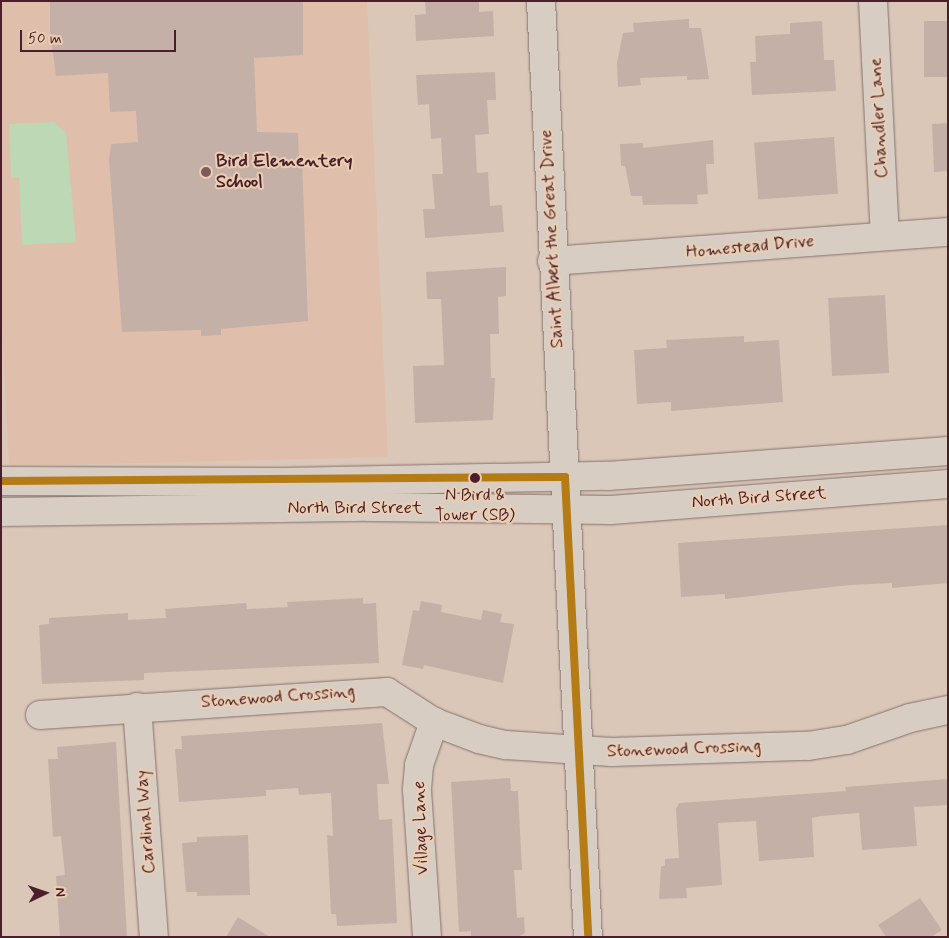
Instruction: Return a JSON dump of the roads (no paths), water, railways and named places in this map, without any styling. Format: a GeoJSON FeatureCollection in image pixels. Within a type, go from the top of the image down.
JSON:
{"type":"FeatureCollection","features":[{"type":"Feature","properties":{"kind":"street","name":"Saint Albert the Great Drive"},"geometry":{"type":"LineString","coordinates":[[541,1],[552,261],[580,750],[588,937]]}},
{"type":"Feature","properties":{"kind":"street","name":"Chandler Lane"},"geometry":{"type":"LineString","coordinates":[[873,1],[885,236]]}},
{"type":"Feature","properties":{"kind":"street","name":"Homestead Drive"},"geometry":{"type":"LineString","coordinates":[[552,261],[948,232]]}},
{"type":"Feature","properties":{"kind":"street","name":"North Bird Street"},"geometry":{"type":"LineString","coordinates":[[1,481],[565,477],[948,451]]}},
{"type":"Feature","properties":{"kind":"street","name":"North Bird Street"},"geometry":{"type":"LineString","coordinates":[[1,512],[370,507],[610,510],[948,484]]}},
{"type":"Feature","properties":{"kind":"street","name":"Stonewood Crossing"},"geometry":{"type":"LineString","coordinates":[[40,715],[137,707],[387,692],[434,722],[460,734],[506,745],[580,750],[808,746],[847,740],[910,718],[948,710]]}},
{"type":"Feature","properties":{"kind":"street","name":"Cardinal Way"},"geometry":{"type":"LineString","coordinates":[[137,707],[154,937]]}},
{"type":"Feature","properties":{"kind":"street","name":"Village Lane"},"geometry":{"type":"LineString","coordinates":[[426,937],[417,789],[419,765],[434,722]]}},
{"type":"Feature","properties":{"kind":"place","name":"Bird Elementery School"},"geometry":{"type":"Point","coordinates":[206,172]}},
{"type":"Feature","properties":{"kind":"place","name":"N Bird & Tower (SB)"},"geometry":{"type":"Point","coordinates":[475,478]}}]}
